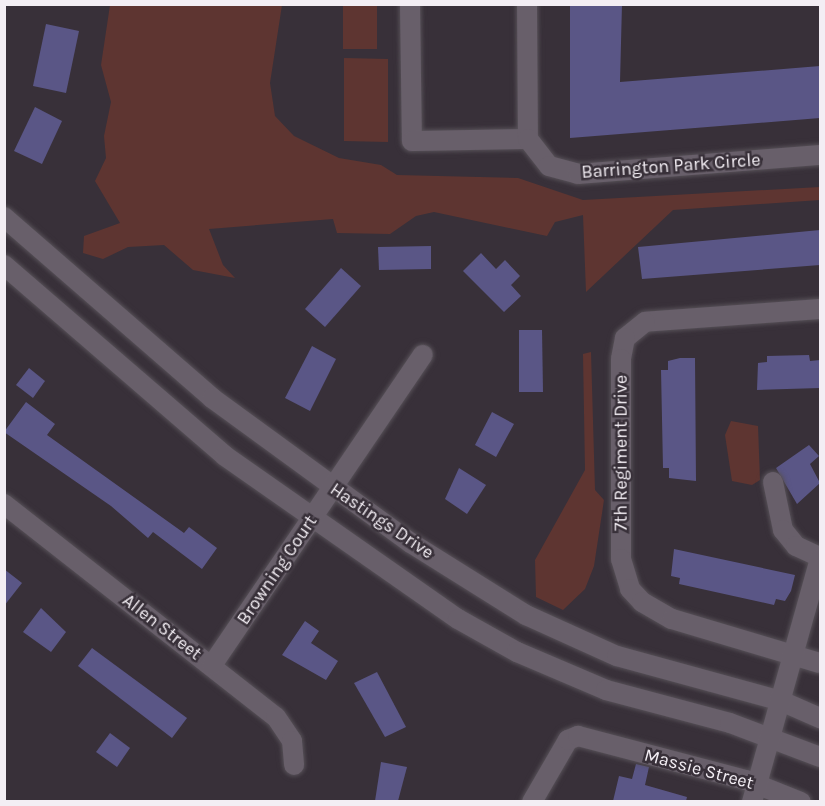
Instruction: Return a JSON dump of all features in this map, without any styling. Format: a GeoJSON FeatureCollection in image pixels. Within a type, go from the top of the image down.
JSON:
{"type":"FeatureCollection","features":[{"type":"Feature","properties":{"kind":"street"},"geometry":{"type":"LineString","coordinates":[[410,4],[412,141],[528,139],[527,4]]}},
{"type":"Feature","properties":{"kind":"street","name":"Barrington Park Circle"},"geometry":{"type":"LineString","coordinates":[[528,139],[549,166],[578,174],[820,155]]}},
{"type":"Feature","properties":{"kind":"street","name":"Hastings Drive"},"geometry":{"type":"LineString","coordinates":[[4,217],[212,398],[332,488],[484,589],[571,638],[657,670],[781,701],[820,718]]}},
{"type":"Feature","properties":{"kind":"street"},"geometry":{"type":"LineString","coordinates":[[4,265],[155,400],[311,519],[518,652],[606,690],[771,736],[820,757]]}},
{"type":"Feature","properties":{"kind":"street","name":"7th Regiment Drive"},"geometry":{"type":"LineString","coordinates":[[820,309],[645,322],[625,338],[621,350],[621,559],[630,589],[664,616],[794,653],[820,663]]}},
{"type":"Feature","properties":{"kind":"street","name":"Browning Court"},"geometry":{"type":"LineString","coordinates":[[212,665],[423,355]]}},
{"type":"Feature","properties":{"kind":"street"},"geometry":{"type":"LineString","coordinates":[[755,793],[820,557],[796,546],[783,530],[773,482]]}},
{"type":"Feature","properties":{"kind":"street","name":"Allen Street"},"geometry":{"type":"LineString","coordinates":[[4,504],[276,717],[292,741],[294,765]]}},
{"type":"Feature","properties":{"kind":"street","name":"Massie Street"},"geometry":{"type":"LineString","coordinates":[[532,801],[568,740],[578,736],[755,793],[801,801]]}},
{"type":"Feature","properties":{"kind":"shaded area"},"geometry":{"type":"Polygon","coordinates":[[[110,5],[282,5],[270,83],[275,116],[294,136],[339,158],[381,165],[397,175],[518,178],[583,200],[820,187],[820,200],[673,210],[586,292],[583,215],[555,222],[547,236],[434,212],[416,216],[390,234],[337,233],[333,219],[209,229],[223,265],[235,278],[193,270],[164,245],[128,247],[103,259],[83,253],[84,236],[120,223],[95,181],[106,158],[104,136],[111,102],[101,65],[110,5]]]}},
{"type":"Feature","properties":{"kind":"shaded area"},"geometry":{"type":"Polygon","coordinates":[[[343,5],[377,5],[377,49],[343,49],[343,5]]]}},
{"type":"Feature","properties":{"kind":"shaded area"},"geometry":{"type":"Polygon","coordinates":[[[344,58],[388,59],[388,142],[344,141],[344,58]]]}},
{"type":"Feature","properties":{"kind":"shaded area"},"geometry":{"type":"Polygon","coordinates":[[[591,352],[595,490],[604,500],[594,566],[585,589],[563,610],[536,597],[535,560],[585,470],[583,354],[591,352]]]}},
{"type":"Feature","properties":{"kind":"shaded area"},"geometry":{"type":"Polygon","coordinates":[[[731,421],[758,426],[760,480],[752,485],[732,481],[725,435],[731,421]]]}},
{"type":"Feature","properties":{"kind":"building"},"geometry":{"type":"Polygon","coordinates":[[[570,4],[622,4],[620,82],[820,66],[820,118],[570,138],[570,4]]]}},
{"type":"Feature","properties":{"kind":"building"},"geometry":{"type":"Polygon","coordinates":[[[46,24],[79,31],[66,93],[33,86],[46,24]]]}},
{"type":"Feature","properties":{"kind":"building"},"geometry":{"type":"Polygon","coordinates":[[[35,107],[62,121],[42,164],[14,151],[35,107]]]}},
{"type":"Feature","properties":{"kind":"building"},"geometry":{"type":"Polygon","coordinates":[[[820,230],[820,265],[642,279],[638,247],[820,230]]]}},
{"type":"Feature","properties":{"kind":"building"},"geometry":{"type":"Polygon","coordinates":[[[431,246],[431,269],[379,270],[378,247],[431,246]]]}},
{"type":"Feature","properties":{"kind":"building"},"geometry":{"type":"Polygon","coordinates":[[[481,253],[496,269],[505,260],[520,276],[511,285],[521,296],[504,312],[463,271],[481,253]]]}},
{"type":"Feature","properties":{"kind":"building"},"geometry":{"type":"Polygon","coordinates":[[[341,268],[361,286],[325,327],[305,309],[341,268]]]}},
{"type":"Feature","properties":{"kind":"building"},"geometry":{"type":"Polygon","coordinates":[[[519,330],[542,330],[543,392],[519,392],[519,330]]]}},
{"type":"Feature","properties":{"kind":"building"},"geometry":{"type":"Polygon","coordinates":[[[312,346],[336,359],[310,411],[285,398],[312,346]]]}},
{"type":"Feature","properties":{"kind":"building"},"geometry":{"type":"Polygon","coordinates":[[[809,355],[810,361],[820,360],[820,388],[757,390],[758,363],[767,362],[767,356],[809,355]]]}},
{"type":"Feature","properties":{"kind":"building"},"geometry":{"type":"Polygon","coordinates":[[[695,358],[696,481],[669,478],[669,468],[663,468],[661,370],[668,370],[668,361],[695,358]]]}},
{"type":"Feature","properties":{"kind":"building"},"geometry":{"type":"Polygon","coordinates":[[[29,368],[45,381],[33,398],[16,385],[29,368]]]}},
{"type":"Feature","properties":{"kind":"building"},"geometry":{"type":"Polygon","coordinates":[[[26,402],[55,424],[47,435],[184,533],[189,527],[217,548],[202,569],[153,532],[148,538],[111,506],[4,432],[26,402]]]}},
{"type":"Feature","properties":{"kind":"building"},"geometry":{"type":"Polygon","coordinates":[[[492,412],[514,424],[496,457],[475,445],[492,412]]]}},
{"type":"Feature","properties":{"kind":"building"},"geometry":{"type":"Polygon","coordinates":[[[809,445],[819,456],[810,464],[820,483],[797,504],[776,468],[809,445]]]}},
{"type":"Feature","properties":{"kind":"building"},"geometry":{"type":"Polygon","coordinates":[[[459,468],[486,485],[467,514],[445,499],[459,468]]]}},
{"type":"Feature","properties":{"kind":"building"},"geometry":{"type":"Polygon","coordinates":[[[674,549],[795,575],[791,591],[785,601],[776,599],[774,605],[679,584],[680,578],[671,576],[674,549]]]}},
{"type":"Feature","properties":{"kind":"building"},"geometry":{"type":"Polygon","coordinates":[[[4,569],[22,583],[4,606],[4,569]]]}},
{"type":"Feature","properties":{"kind":"building"},"geometry":{"type":"Polygon","coordinates":[[[41,608],[66,632],[51,652],[23,632],[41,608]]]}},
{"type":"Feature","properties":{"kind":"building"},"geometry":{"type":"Polygon","coordinates":[[[305,621],[319,631],[311,643],[338,661],[326,680],[282,655],[305,621]]]}},
{"type":"Feature","properties":{"kind":"building"},"geometry":{"type":"Polygon","coordinates":[[[92,648],[187,718],[172,738],[78,666],[92,648]]]}},
{"type":"Feature","properties":{"kind":"building"},"geometry":{"type":"Polygon","coordinates":[[[377,672],[406,727],[385,737],[354,683],[377,672]]]}},
{"type":"Feature","properties":{"kind":"building"},"geometry":{"type":"Polygon","coordinates":[[[110,733],[130,748],[117,767],[96,752],[110,733]]]}},
{"type":"Feature","properties":{"kind":"building"},"geometry":{"type":"Polygon","coordinates":[[[381,762],[407,767],[398,801],[375,801],[381,762]]]}},
{"type":"Feature","properties":{"kind":"building"},"geometry":{"type":"Polygon","coordinates":[[[636,764],[649,767],[645,785],[687,797],[686,801],[613,801],[619,776],[632,779],[636,764]]]}}]}
